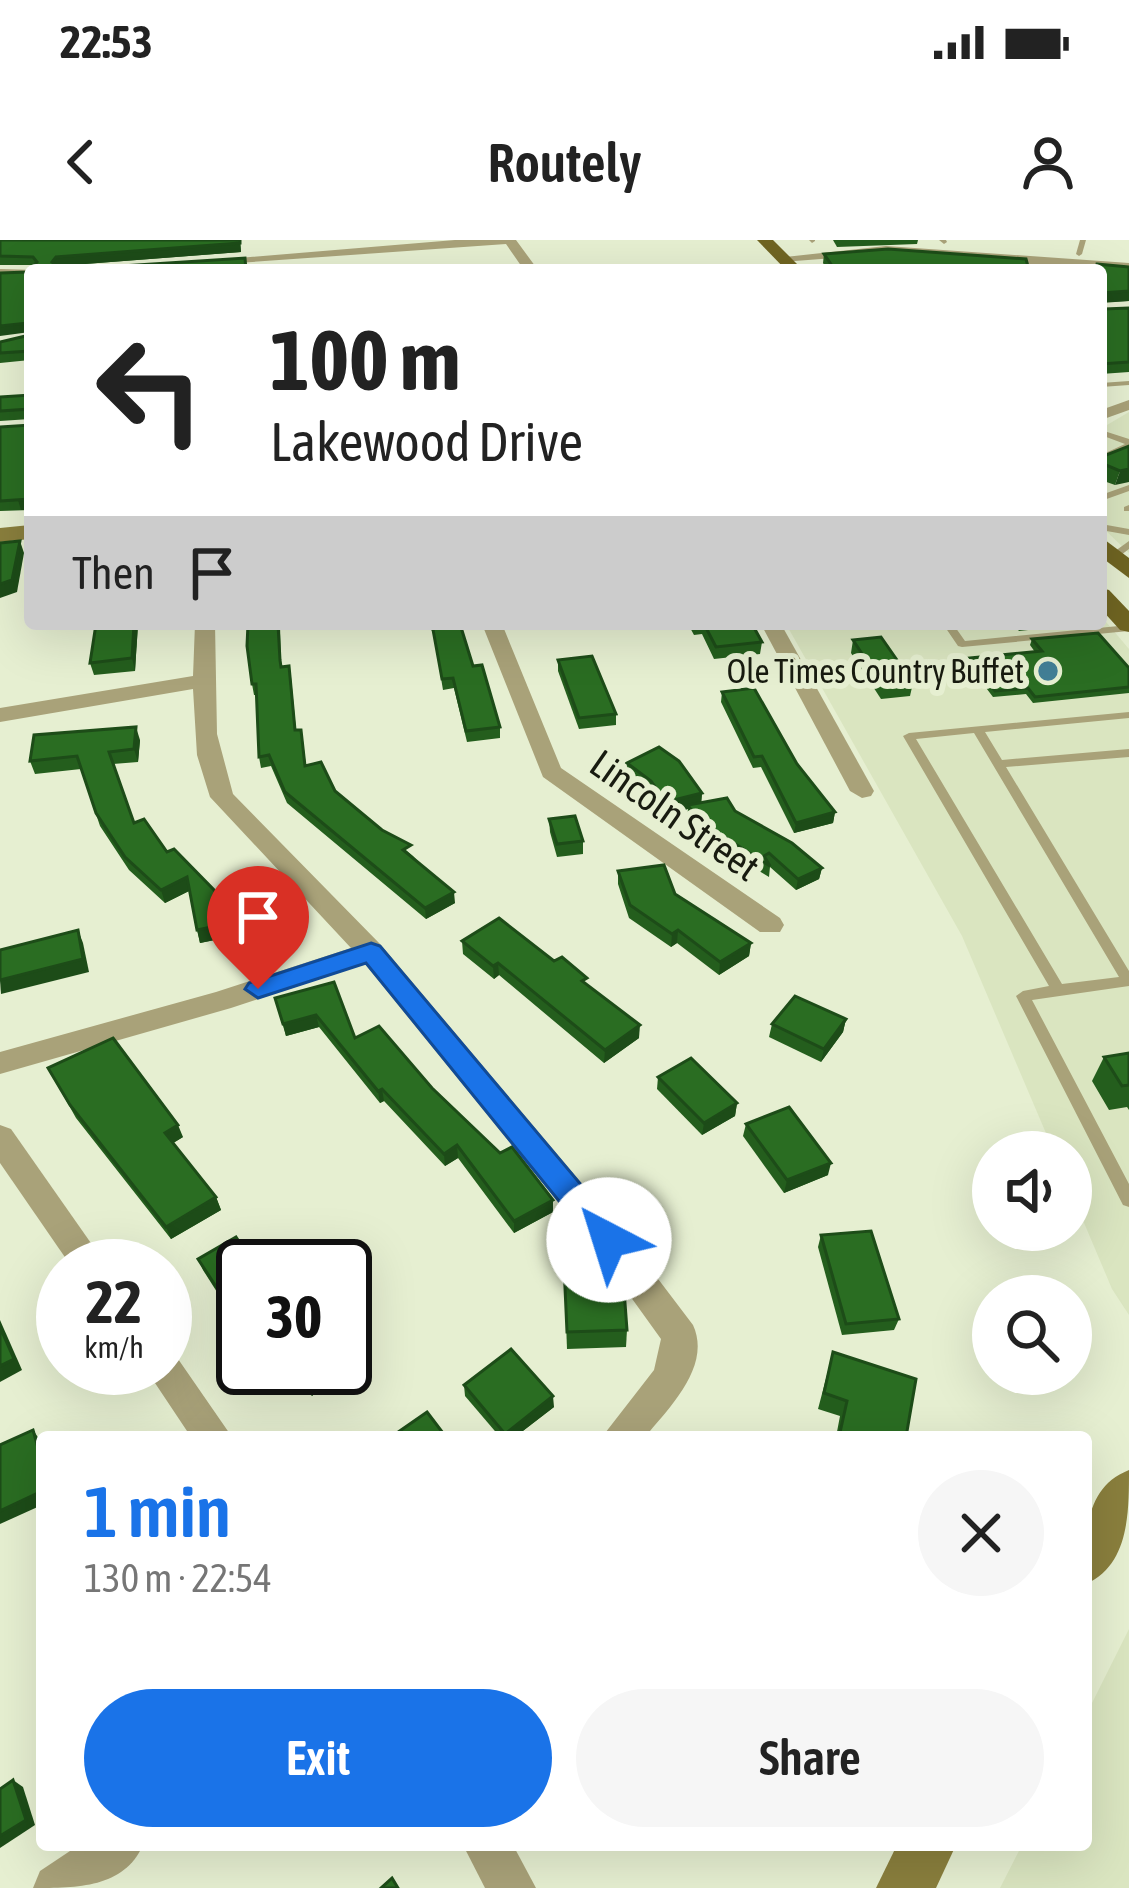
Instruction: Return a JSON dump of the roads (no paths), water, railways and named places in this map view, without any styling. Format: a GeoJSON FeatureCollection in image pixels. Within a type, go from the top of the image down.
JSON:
{"type":"FeatureCollection","features":[{"type":"Feature","properties":{"kind":"main road"},"geometry":{"type":"LineString","coordinates":[[764,240],[789,264]]}},
{"type":"Feature","properties":{"kind":"main road"},"geometry":{"type":"LineString","coordinates":[[1107,602],[1129,626]]}},
{"type":"Feature","properties":{"kind":"street"},"geometry":{"type":"LineString","coordinates":[[275,240],[279,263]]}},
{"type":"Feature","properties":{"kind":"street"},"geometry":{"type":"LineString","coordinates":[[184,262],[279,263],[510,240]]}},
{"type":"Feature","properties":{"kind":"street"},"geometry":{"type":"LineString","coordinates":[[789,264],[886,250],[1086,264]]}},
{"type":"Feature","properties":{"kind":"street"},"geometry":{"type":"LineString","coordinates":[[205,630],[205,741],[209,771],[222,797],[371,952],[609,1240],[680,1336],[671,1378],[626,1431]]}},
{"type":"Feature","properties":{"kind":"street","name":"Lincoln Street"},"geometry":{"type":"LineString","coordinates":[[494,630],[551,772],[770,926]]}},
{"type":"Feature","properties":{"kind":"street"},"geometry":{"type":"LineString","coordinates":[[774,630],[862,791]]}},
{"type":"Feature","properties":{"kind":"street"},"geometry":{"type":"LineString","coordinates":[[0,715],[206,680]]}},
{"type":"Feature","properties":{"kind":"street"},"geometry":{"type":"LineString","coordinates":[[0,1063],[220,1001],[371,952]]}},
{"type":"Feature","properties":{"kind":"street"},"geometry":{"type":"LineString","coordinates":[[0,1138],[71,1239]]}},
{"type":"Feature","properties":{"kind":"street"},"geometry":{"type":"LineString","coordinates":[[183,1395],[209,1431]]}},
{"type":"Feature","properties":{"kind":"street"},"geometry":{"type":"LineString","coordinates":[[1092,1551],[1129,1493]]}},
{"type":"Feature","properties":{"kind":"street"},"geometry":{"type":"LineString","coordinates":[[57,1888],[112,1851]]}},
{"type":"Feature","properties":{"kind":"street"},"geometry":{"type":"LineString","coordinates":[[490,1851],[512,1888]]}},
{"type":"Feature","properties":{"kind":"lane"},"geometry":{"type":"LineString","coordinates":[[1079,254],[1083,240]]}},
{"type":"Feature","properties":{"kind":"lane"},"geometry":{"type":"LineString","coordinates":[[952,630],[962,644],[1092,630]]}},
{"type":"Feature","properties":{"kind":"lane"},"geometry":{"type":"LineString","coordinates":[[1058,990],[909,736],[1129,715]]}},
{"type":"Feature","properties":{"kind":"lane"},"geometry":{"type":"LineString","coordinates":[[979,730],[1128,981],[1023,996],[1129,1200]]}},
{"type":"Feature","properties":{"kind":"lane"},"geometry":{"type":"LineString","coordinates":[[999,764],[1129,753]]}},
{"type":"Feature","properties":{"kind":"place","name":"Ole Times Country Buffet"},"geometry":{"type":"Point","coordinates":[1048,671]}}]}
